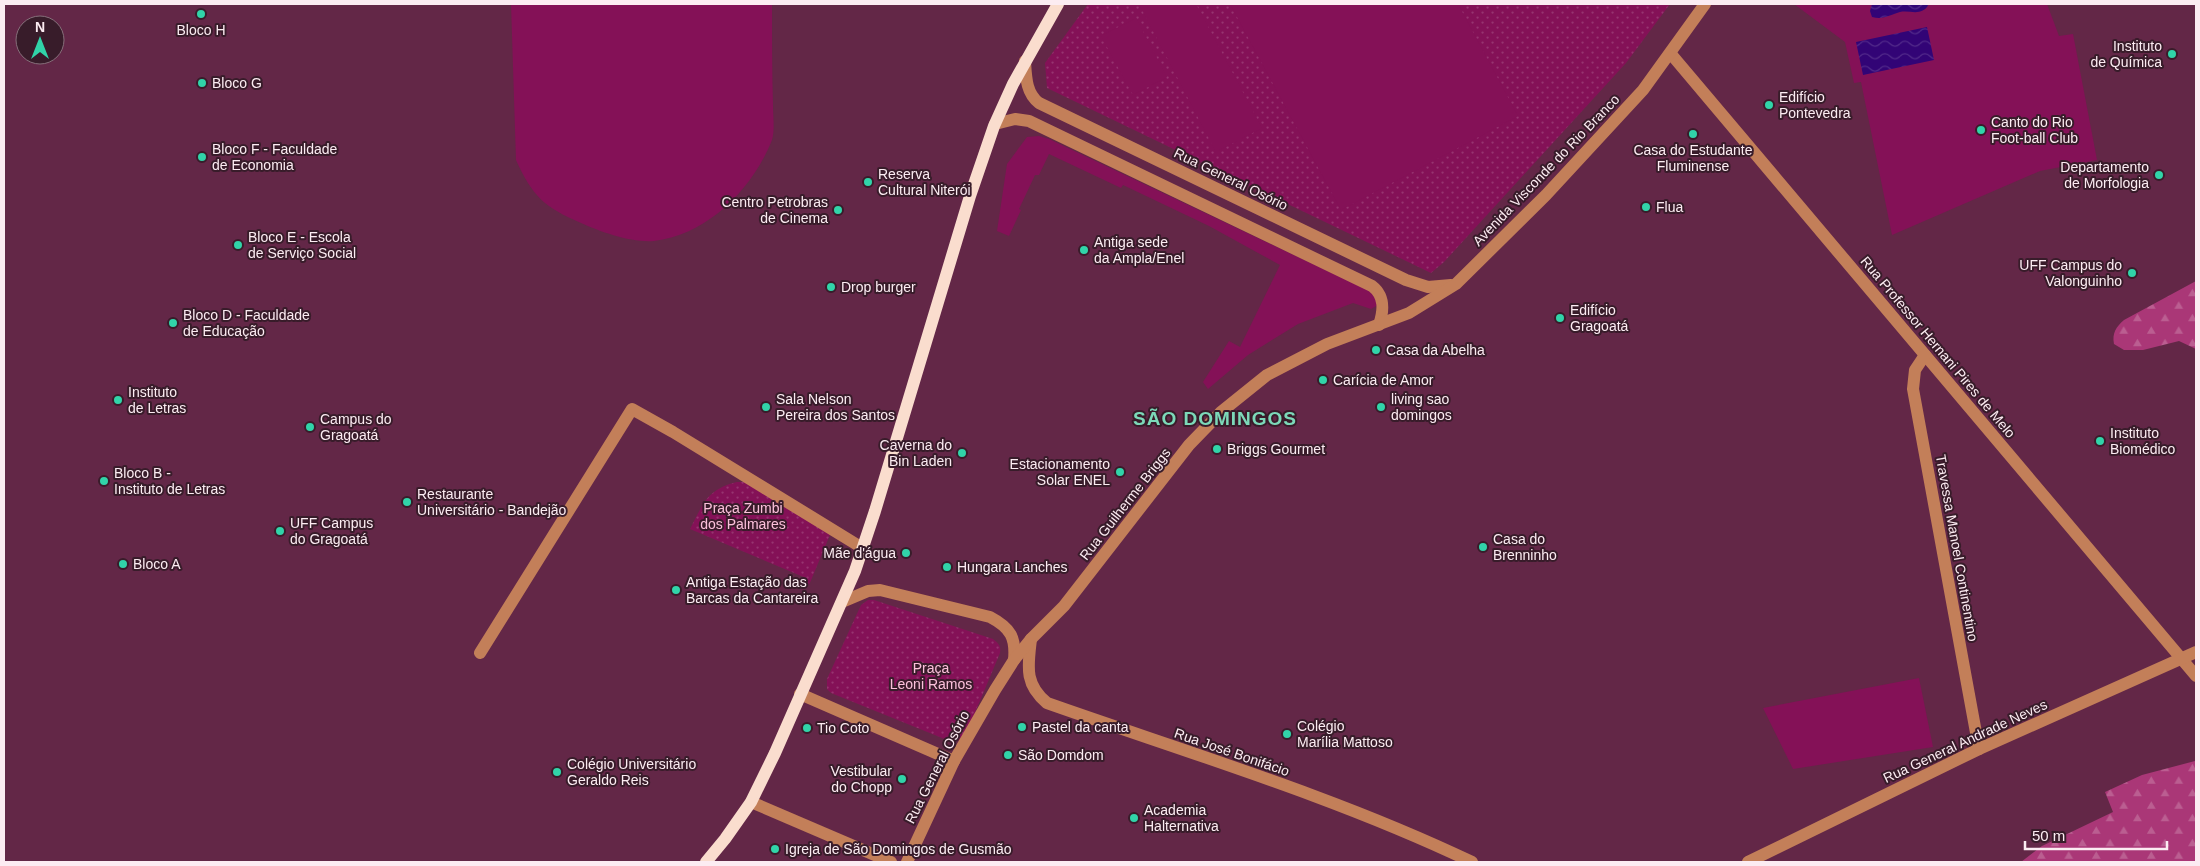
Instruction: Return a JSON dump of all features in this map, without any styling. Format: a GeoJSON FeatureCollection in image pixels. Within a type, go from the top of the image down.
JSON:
{"type":"FeatureCollection","features":[{"type":"Feature","properties":{"kind":"main road"},"geometry":{"type":"LineString","coordinates":[[706,862],[751,802],[842,602],[864,549],[970,196],[995,124],[1025,61],[1058,4]]}},
{"type":"Feature","properties":{"kind":"street","name":"Avenida Visconde do Rio Branco"},"geometry":{"type":"LineString","coordinates":[[1380,325],[1422,306],[1456,284],[1546,195],[1643,90],[1705,4]]}},
{"type":"Feature","properties":{"kind":"street","name":"Rua Professor Hernani Pires de Melo"},"geometry":{"type":"LineString","coordinates":[[1670,54],[2196,676]]}},
{"type":"Feature","properties":{"kind":"street","name":"Rua General Osório"},"geometry":{"type":"LineString","coordinates":[[1025,61],[1028,89],[1030,95],[1039,104],[1414,283],[1437,287],[1456,284]]}},
{"type":"Feature","properties":{"kind":"street"},"geometry":{"type":"LineString","coordinates":[[995,124],[1019,119],[1036,124],[1372,286],[1377,290],[1383,303],[1380,325]]}},
{"type":"Feature","properties":{"kind":"street","name":"Rua Guilherme Briggs"},"geometry":{"type":"LineString","coordinates":[[1031,639],[1064,606],[1190,445],[1221,412],[1245,391],[1289,363],[1327,344],[1380,325]]}},
{"type":"Feature","properties":{"kind":"street","name":"Travessa Manoel Continentino"},"geometry":{"type":"LineString","coordinates":[[1925,355],[1915,370],[1913,389],[1979,749]]}},
{"type":"Feature","properties":{"kind":"street"},"geometry":{"type":"LineString","coordinates":[[480,654],[632,410],[673,432],[864,549]]}},
{"type":"Feature","properties":{"kind":"street"},"geometry":{"type":"LineString","coordinates":[[842,602],[868,591],[880,590],[990,617],[1000,623],[1012,635],[1016,645],[1014,660]]}},
{"type":"Feature","properties":{"kind":"street","name":"Rua General Osório"},"geometry":{"type":"LineString","coordinates":[[908,862],[954,761],[995,690],[1014,660],[1031,639]]}},
{"type":"Feature","properties":{"kind":"street","name":"Rua José Bonifácio"},"geometry":{"type":"LineString","coordinates":[[1031,639],[1028,667],[1031,684],[1037,695],[1047,704],[1294,790],[1392,827],[1472,862]]}},
{"type":"Feature","properties":{"kind":"street","name":"Rua General Andrade Neves"},"geometry":{"type":"LineString","coordinates":[[1748,862],[1979,749],[2196,652]]}},
{"type":"Feature","properties":{"kind":"street"},"geometry":{"type":"LineString","coordinates":[[800,694],[954,761]]}},
{"type":"Feature","properties":{"kind":"street"},"geometry":{"type":"LineString","coordinates":[[751,802],[892,862]]}},
{"type":"Feature","properties":{"kind":"green space"},"geometry":{"type":"Polygon","coordinates":[[[511,4],[772,4],[772,140],[764,158],[741,191],[710,219],[693,229],[674,237],[654,241],[627,239],[607,233],[568,217],[549,206],[534,192],[516,160],[511,4]]]}},
{"type":"Feature","properties":{"kind":"green space"},"geometry":{"type":"Polygon","coordinates":[[[1088,4],[1670,4],[1626,63],[1444,262],[1431,273],[1047,88],[1045,63],[1088,4]]]}},
{"type":"Feature","properties":{"kind":"green space"},"geometry":{"type":"Polygon","coordinates":[[[1139,4],[1196,4],[1262,128],[1216,152],[1139,4]]]}},
{"type":"Feature","properties":{"kind":"green space"},"geometry":{"type":"Polygon","coordinates":[[[1230,4],[1458,4],[1518,116],[1341,210],[1230,4]]]}},
{"type":"Feature","properties":{"kind":"green space","name":"Canto do Rio Foot-ball Club"},"geometry":{"type":"Polygon","coordinates":[[[1794,4],[2047,4],[2059,36],[2073,34],[2097,160],[2040,171],[1892,235],[1861,82],[1854,83],[1845,42],[1794,4]]]}},
{"type":"Feature","properties":{"kind":"green space"},"geometry":{"type":"Polygon","coordinates":[[[1136,18],[1167,77],[1133,95],[1101,36],[1136,18]]]}},
{"type":"Feature","properties":{"kind":"green space"},"geometry":{"type":"Polygon","coordinates":[[[1039,136],[1049,139],[1372,292],[1378,305],[1371,309],[1353,303],[1298,324],[1248,355],[1208,389],[1203,382],[1229,341],[1240,347],[1280,265],[1209,226],[1123,185],[1121,188],[1049,154],[1039,175],[1035,175],[1009,236],[997,231],[1007,164],[1027,137],[1039,136]]]}},
{"type":"Feature","properties":{"kind":"green space"},"geometry":{"type":"Polygon","coordinates":[[[2196,281],[2196,349],[2179,341],[2143,350],[2124,350],[2114,344],[2115,330],[2124,320],[2196,281]]]}},
{"type":"Feature","properties":{"kind":"green space","name":"Praça Zumbi dos Palmares"},"geometry":{"type":"Polygon","coordinates":[[[737,482],[752,482],[832,530],[809,585],[806,578],[690,529],[712,493],[737,482]]]}},
{"type":"Feature","properties":{"kind":"green space","name":"Praça Leoni Ramos"},"geometry":{"type":"Polygon","coordinates":[[[868,600],[874,600],[993,639],[999,645],[1000,653],[966,734],[959,740],[947,740],[831,693],[827,689],[827,679],[861,605],[868,600]]]}},
{"type":"Feature","properties":{"kind":"green space"},"geometry":{"type":"Polygon","coordinates":[[[1919,678],[1933,747],[1793,769],[1763,708],[1919,678]]]}},
{"type":"Feature","properties":{"kind":"green space"},"geometry":{"type":"Polygon","coordinates":[[[2195,761],[2196,862],[2021,862],[2042,846],[2113,812],[2105,792],[2142,775],[2195,761]]]}},
{"type":"Feature","properties":{"kind":"water"},"geometry":{"type":"Polygon","coordinates":[[[1872,4],[1929,4],[1920,12],[1900,12],[1880,18],[1872,17],[1870,11],[1872,4]]]}},
{"type":"Feature","properties":{"kind":"water"},"geometry":{"type":"Polygon","coordinates":[[[1927,27],[1934,60],[1863,75],[1856,42],[1927,27]]]}},
{"type":"Feature","properties":{"kind":"place","name":"Bloco H"},"geometry":{"type":"Point","coordinates":[201,14]}},
{"type":"Feature","properties":{"kind":"place","name":"Instituto de Química"},"geometry":{"type":"Point","coordinates":[2172,54]}},
{"type":"Feature","properties":{"kind":"place","name":"Bloco G"},"geometry":{"type":"Point","coordinates":[202,83]}},
{"type":"Feature","properties":{"kind":"place","name":"Edifício Pontevedra"},"geometry":{"type":"Point","coordinates":[1769,105]}},
{"type":"Feature","properties":{"kind":"place","name":"Canto do Rio Foot-ball Club"},"geometry":{"type":"Point","coordinates":[1981,130]}},
{"type":"Feature","properties":{"kind":"place","name":"Casa do Estudante Fluminense"},"geometry":{"type":"Point","coordinates":[1693,134]}},
{"type":"Feature","properties":{"kind":"place","name":"Bloco F - Faculdade de Economia"},"geometry":{"type":"Point","coordinates":[202,157]}},
{"type":"Feature","properties":{"kind":"place","name":"Departamento de Morfologia"},"geometry":{"type":"Point","coordinates":[2159,175]}},
{"type":"Feature","properties":{"kind":"place","name":"Reserva Cultural Niterói"},"geometry":{"type":"Point","coordinates":[868,182]}},
{"type":"Feature","properties":{"kind":"place","name":"Flua"},"geometry":{"type":"Point","coordinates":[1646,207]}},
{"type":"Feature","properties":{"kind":"place","name":"Centro Petrobras de Cinema"},"geometry":{"type":"Point","coordinates":[838,210]}},
{"type":"Feature","properties":{"kind":"place","name":"Bloco E - Escola de Serviço Social"},"geometry":{"type":"Point","coordinates":[238,245]}},
{"type":"Feature","properties":{"kind":"place","name":"Antiga sede da Ampla/Enel"},"geometry":{"type":"Point","coordinates":[1084,250]}},
{"type":"Feature","properties":{"kind":"place","name":"UFF Campus do Valonguinho"},"geometry":{"type":"Point","coordinates":[2132,273]}},
{"type":"Feature","properties":{"kind":"place","name":"Drop burger"},"geometry":{"type":"Point","coordinates":[831,287]}},
{"type":"Feature","properties":{"kind":"place","name":"Edifício Gragoatá"},"geometry":{"type":"Point","coordinates":[1560,318]}},
{"type":"Feature","properties":{"kind":"place","name":"Bloco D - Faculdade de Educação"},"geometry":{"type":"Point","coordinates":[173,323]}},
{"type":"Feature","properties":{"kind":"place","name":"Casa da Abelha"},"geometry":{"type":"Point","coordinates":[1376,350]}},
{"type":"Feature","properties":{"kind":"place","name":"Carícia de Amor"},"geometry":{"type":"Point","coordinates":[1323,380]}},
{"type":"Feature","properties":{"kind":"place","name":"Instituto de Letras"},"geometry":{"type":"Point","coordinates":[118,400]}},
{"type":"Feature","properties":{"kind":"place","name":"Sala Nelson Pereira dos Santos"},"geometry":{"type":"Point","coordinates":[766,407]}},
{"type":"Feature","properties":{"kind":"place","name":"living sao domingos"},"geometry":{"type":"Point","coordinates":[1381,407]}},
{"type":"Feature","properties":{"kind":"place","name":"Campus do Gragoatá"},"geometry":{"type":"Point","coordinates":[310,427]}},
{"type":"Feature","properties":{"kind":"place","name":"Instituto Biomédico"},"geometry":{"type":"Point","coordinates":[2100,441]}},
{"type":"Feature","properties":{"kind":"place","name":"Briggs Gourmet"},"geometry":{"type":"Point","coordinates":[1217,449]}},
{"type":"Feature","properties":{"kind":"place","name":"Caverna do Bin Laden"},"geometry":{"type":"Point","coordinates":[962,453]}},
{"type":"Feature","properties":{"kind":"place","name":"Estacionamento Solar ENEL"},"geometry":{"type":"Point","coordinates":[1120,472]}},
{"type":"Feature","properties":{"kind":"place","name":"Bloco B - Instituto de Letras"},"geometry":{"type":"Point","coordinates":[104,481]}},
{"type":"Feature","properties":{"kind":"place","name":"Restaurante Universitário - Bandejão"},"geometry":{"type":"Point","coordinates":[407,502]}},
{"type":"Feature","properties":{"kind":"place","name":"UFF Campus do Gragoatá"},"geometry":{"type":"Point","coordinates":[280,531]}},
{"type":"Feature","properties":{"kind":"place","name":"Casa do Brenninho"},"geometry":{"type":"Point","coordinates":[1483,547]}},
{"type":"Feature","properties":{"kind":"place","name":"Mãe d'água"},"geometry":{"type":"Point","coordinates":[906,553]}},
{"type":"Feature","properties":{"kind":"place","name":"Bloco A"},"geometry":{"type":"Point","coordinates":[123,564]}},
{"type":"Feature","properties":{"kind":"place","name":"Hungara Lanches"},"geometry":{"type":"Point","coordinates":[947,567]}},
{"type":"Feature","properties":{"kind":"place","name":"Antiga Estação das Barcas da Cantareira"},"geometry":{"type":"Point","coordinates":[676,590]}},
{"type":"Feature","properties":{"kind":"place","name":"Pastel da canta"},"geometry":{"type":"Point","coordinates":[1022,727]}},
{"type":"Feature","properties":{"kind":"place","name":"Tio Coto"},"geometry":{"type":"Point","coordinates":[807,728]}},
{"type":"Feature","properties":{"kind":"place","name":"Colégio Marília Mattoso"},"geometry":{"type":"Point","coordinates":[1287,734]}},
{"type":"Feature","properties":{"kind":"place","name":"São Domdom"},"geometry":{"type":"Point","coordinates":[1008,755]}},
{"type":"Feature","properties":{"kind":"place","name":"Colégio Universitário Geraldo Reis"},"geometry":{"type":"Point","coordinates":[557,772]}},
{"type":"Feature","properties":{"kind":"place","name":"Vestibular do Chopp"},"geometry":{"type":"Point","coordinates":[902,779]}},
{"type":"Feature","properties":{"kind":"place","name":"Academia Halternativa"},"geometry":{"type":"Point","coordinates":[1134,818]}},
{"type":"Feature","properties":{"kind":"place","name":"Igreja de São Domingos de Gusmão"},"geometry":{"type":"Point","coordinates":[775,849]}},
{"type":"Feature","properties":{"kind":"district","name":"SÃO DOMINGOS"},"geometry":{"type":"Point","coordinates":[1215,418]}}]}
